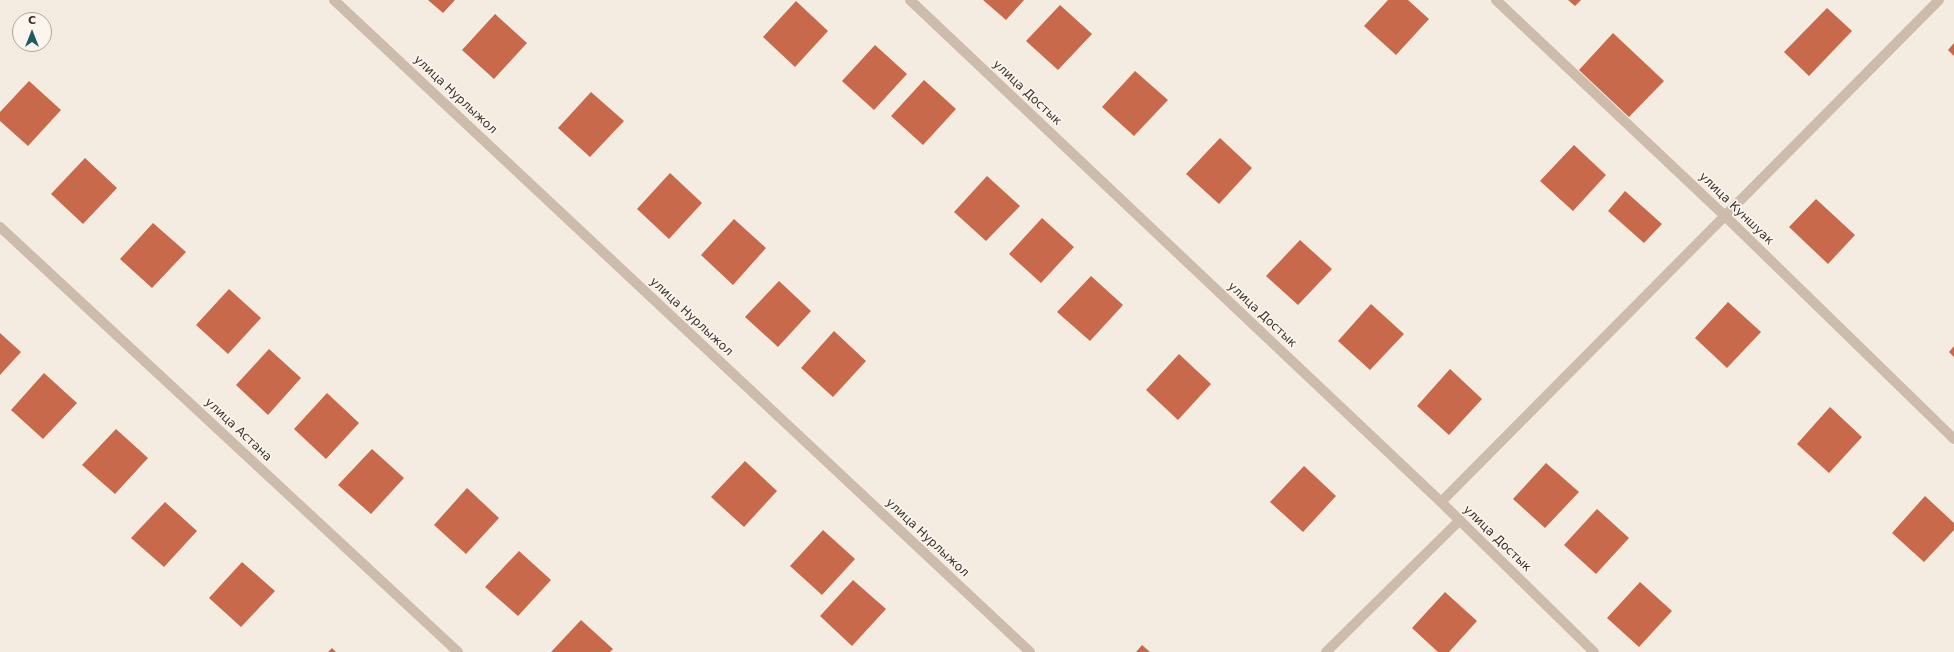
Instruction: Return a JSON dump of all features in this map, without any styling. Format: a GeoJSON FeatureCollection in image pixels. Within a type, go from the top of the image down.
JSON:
{"type":"FeatureCollection","features":[{"type":"Feature","properties":{"kind":"street","name":"улица Нурлыжол"},"geometry":{"type":"LineString","coordinates":[[334,0],[1030,652]]}},
{"type":"Feature","properties":{"kind":"street","name":"улица Достык"},"geometry":{"type":"LineString","coordinates":[[910,0],[1460,520],[1594,652]]}},
{"type":"Feature","properties":{"kind":"street","name":"улица Куншуак"},"geometry":{"type":"LineString","coordinates":[[1496,0],[1725,216],[1954,439]]}},
{"type":"Feature","properties":{"kind":"street"},"geometry":{"type":"LineString","coordinates":[[1441,502],[1939,0]]}},
{"type":"Feature","properties":{"kind":"street","name":"улица Астана"},"geometry":{"type":"LineString","coordinates":[[0,227],[458,652]]}},
{"type":"Feature","properties":{"kind":"street"},"geometry":{"type":"LineString","coordinates":[[1326,652],[1460,520]]}},
{"type":"Feature","properties":{"kind":"building"},"geometry":{"type":"Polygon","coordinates":[[[428,0],[455,0],[443,13],[428,0]]]}},
{"type":"Feature","properties":{"kind":"building"},"geometry":{"type":"Polygon","coordinates":[[[983,0],[1024,0],[1006,20],[983,0]]]}},
{"type":"Feature","properties":{"kind":"building"},"geometry":{"type":"Polygon","coordinates":[[[1388,0],[1408,0],[1429,19],[1396,55],[1364,26],[1388,0]]]}},
{"type":"Feature","properties":{"kind":"building"},"geometry":{"type":"Polygon","coordinates":[[[1568,0],[1581,0],[1575,6],[1568,0]]]}},
{"type":"Feature","properties":{"kind":"building"},"geometry":{"type":"Polygon","coordinates":[[[796,1],[828,31],[795,67],[763,37],[796,1]]]}},
{"type":"Feature","properties":{"kind":"building"},"geometry":{"type":"Polygon","coordinates":[[[1060,5],[1092,34],[1058,70],[1026,41],[1060,5]]]}},
{"type":"Feature","properties":{"kind":"building"},"geometry":{"type":"Polygon","coordinates":[[[1827,8],[1852,31],[1809,76],[1784,52],[1827,8]]]}},
{"type":"Feature","properties":{"kind":"building"},"geometry":{"type":"Polygon","coordinates":[[[495,14],[527,43],[494,79],[462,50],[495,14]]]}},
{"type":"Feature","properties":{"kind":"building"},"geometry":{"type":"Polygon","coordinates":[[[1613,33],[1664,81],[1629,117],[1579,70],[1613,33]]]}},
{"type":"Feature","properties":{"kind":"building"},"geometry":{"type":"Polygon","coordinates":[[[1954,43],[1954,56],[1948,50],[1954,43]]]}},
{"type":"Feature","properties":{"kind":"building"},"geometry":{"type":"Polygon","coordinates":[[[875,45],[907,74],[874,110],[842,81],[875,45]]]}},
{"type":"Feature","properties":{"kind":"building"},"geometry":{"type":"Polygon","coordinates":[[[1135,71],[1168,100],[1134,136],[1102,107],[1135,71]]]}},
{"type":"Feature","properties":{"kind":"building"},"geometry":{"type":"Polygon","coordinates":[[[924,80],[956,109],[923,145],[891,116],[924,80]]]}},
{"type":"Feature","properties":{"kind":"building"},"geometry":{"type":"Polygon","coordinates":[[[29,81],[61,110],[28,146],[0,121],[0,112],[29,81]]]}},
{"type":"Feature","properties":{"kind":"building"},"geometry":{"type":"Polygon","coordinates":[[[591,92],[624,121],[590,157],[558,128],[591,92]]]}},
{"type":"Feature","properties":{"kind":"building"},"geometry":{"type":"Polygon","coordinates":[[[1220,138],[1252,168],[1219,204],[1186,174],[1220,138]]]}},
{"type":"Feature","properties":{"kind":"building"},"geometry":{"type":"Polygon","coordinates":[[[1574,145],[1606,175],[1573,211],[1540,181],[1574,145]]]}},
{"type":"Feature","properties":{"kind":"building"},"geometry":{"type":"Polygon","coordinates":[[[85,158],[117,188],[83,224],[51,194],[85,158]]]}},
{"type":"Feature","properties":{"kind":"building"},"geometry":{"type":"Polygon","coordinates":[[[670,173],[702,203],[669,239],[637,209],[670,173]]]}},
{"type":"Feature","properties":{"kind":"building"},"geometry":{"type":"Polygon","coordinates":[[[987,176],[1020,206],[986,241],[954,212],[987,176]]]}},
{"type":"Feature","properties":{"kind":"building"},"geometry":{"type":"Polygon","coordinates":[[[1625,191],[1662,224],[1644,243],[1608,211],[1625,191]]]}},
{"type":"Feature","properties":{"kind":"building"},"geometry":{"type":"Polygon","coordinates":[[[1816,199],[1855,235],[1828,264],[1789,227],[1816,199]]]}},
{"type":"Feature","properties":{"kind":"building"},"geometry":{"type":"Polygon","coordinates":[[[1042,218],[1074,247],[1041,283],[1009,254],[1042,218]]]}},
{"type":"Feature","properties":{"kind":"building"},"geometry":{"type":"Polygon","coordinates":[[[734,219],[766,248],[733,285],[701,255],[734,219]]]}},
{"type":"Feature","properties":{"kind":"building"},"geometry":{"type":"Polygon","coordinates":[[[153,223],[186,252],[152,288],[120,259],[153,223]]]}},
{"type":"Feature","properties":{"kind":"building"},"geometry":{"type":"Polygon","coordinates":[[[1300,240],[1332,269],[1298,305],[1266,276],[1300,240]]]}},
{"type":"Feature","properties":{"kind":"building"},"geometry":{"type":"Polygon","coordinates":[[[1091,276],[1123,305],[1090,341],[1057,312],[1091,276]]]}},
{"type":"Feature","properties":{"kind":"building"},"geometry":{"type":"Polygon","coordinates":[[[779,281],[811,311],[778,347],[745,317],[779,281]]]}},
{"type":"Feature","properties":{"kind":"building"},"geometry":{"type":"Polygon","coordinates":[[[229,289],[261,318],[228,354],[196,325],[229,289]]]}},
{"type":"Feature","properties":{"kind":"building"},"geometry":{"type":"Polygon","coordinates":[[[1728,302],[1761,332],[1727,368],[1695,338],[1728,302]]]}},
{"type":"Feature","properties":{"kind":"building"},"geometry":{"type":"Polygon","coordinates":[[[1371,304],[1404,334],[1370,370],[1338,341],[1371,304]]]}},
{"type":"Feature","properties":{"kind":"building"},"geometry":{"type":"Polygon","coordinates":[[[834,331],[866,361],[833,397],[801,368],[834,331]]]}},
{"type":"Feature","properties":{"kind":"building"},"geometry":{"type":"Polygon","coordinates":[[[0,333],[21,352],[0,375],[0,333]]]}},
{"type":"Feature","properties":{"kind":"building"},"geometry":{"type":"Polygon","coordinates":[[[1954,346],[1954,357],[1949,352],[1954,346]]]}},
{"type":"Feature","properties":{"kind":"building"},"geometry":{"type":"Polygon","coordinates":[[[269,349],[301,378],[268,415],[236,385],[269,349]]]}},
{"type":"Feature","properties":{"kind":"building"},"geometry":{"type":"Polygon","coordinates":[[[1179,354],[1211,384],[1178,420],[1146,390],[1179,354]]]}},
{"type":"Feature","properties":{"kind":"building"},"geometry":{"type":"Polygon","coordinates":[[[1450,369],[1482,399],[1449,435],[1417,406],[1450,369]]]}},
{"type":"Feature","properties":{"kind":"building"},"geometry":{"type":"Polygon","coordinates":[[[44,373],[77,403],[43,439],[11,410],[44,373]]]}},
{"type":"Feature","properties":{"kind":"building"},"geometry":{"type":"Polygon","coordinates":[[[327,393],[359,423],[326,459],[294,429],[327,393]]]}},
{"type":"Feature","properties":{"kind":"building"},"geometry":{"type":"Polygon","coordinates":[[[1830,407],[1862,437],[1829,473],[1797,444],[1830,407]]]}},
{"type":"Feature","properties":{"kind":"building"},"geometry":{"type":"Polygon","coordinates":[[[116,429],[148,458],[115,494],[82,465],[116,429]]]}},
{"type":"Feature","properties":{"kind":"building"},"geometry":{"type":"Polygon","coordinates":[[[372,449],[404,478],[371,514],[338,485],[372,449]]]}},
{"type":"Feature","properties":{"kind":"building"},"geometry":{"type":"Polygon","coordinates":[[[745,461],[777,491],[744,527],[711,497],[745,461]]]}},
{"type":"Feature","properties":{"kind":"building"},"geometry":{"type":"Polygon","coordinates":[[[1546,463],[1579,492],[1545,528],[1513,499],[1546,463]]]}},
{"type":"Feature","properties":{"kind":"building"},"geometry":{"type":"Polygon","coordinates":[[[1304,466],[1336,496],[1303,532],[1270,502],[1304,466]]]}},
{"type":"Feature","properties":{"kind":"building"},"geometry":{"type":"Polygon","coordinates":[[[467,488],[499,518],[466,554],[434,525],[467,488]]]}},
{"type":"Feature","properties":{"kind":"building"},"geometry":{"type":"Polygon","coordinates":[[[1925,496],[1954,523],[1954,530],[1924,562],[1892,533],[1925,496]]]}},
{"type":"Feature","properties":{"kind":"building"},"geometry":{"type":"Polygon","coordinates":[[[165,502],[197,531],[164,567],[131,538],[165,502]]]}},
{"type":"Feature","properties":{"kind":"building"},"geometry":{"type":"Polygon","coordinates":[[[1597,509],[1629,538],[1596,574],[1564,545],[1597,509]]]}},
{"type":"Feature","properties":{"kind":"building"},"geometry":{"type":"Polygon","coordinates":[[[823,530],[855,559],[822,595],[790,566],[823,530]]]}},
{"type":"Feature","properties":{"kind":"building"},"geometry":{"type":"Polygon","coordinates":[[[519,551],[551,580],[518,616],[485,587],[519,551]]]}},
{"type":"Feature","properties":{"kind":"building"},"geometry":{"type":"Polygon","coordinates":[[[242,562],[275,591],[241,627],[209,598],[242,562]]]}},
{"type":"Feature","properties":{"kind":"building"},"geometry":{"type":"Polygon","coordinates":[[[853,580],[886,609],[852,646],[820,616],[853,580]]]}},
{"type":"Feature","properties":{"kind":"building"},"geometry":{"type":"Polygon","coordinates":[[[1640,582],[1672,611],[1639,647],[1607,618],[1640,582]]]}},
{"type":"Feature","properties":{"kind":"building"},"geometry":{"type":"Polygon","coordinates":[[[1445,592],[1477,621],[1449,652],[1438,652],[1412,628],[1445,592]]]}},
{"type":"Feature","properties":{"kind":"building"},"geometry":{"type":"Polygon","coordinates":[[[581,620],[613,649],[610,652],[551,652],[581,620]]]}},
{"type":"Feature","properties":{"kind":"building"},"geometry":{"type":"Polygon","coordinates":[[[1142,645],[1150,652],[1136,652],[1142,645]]]}},
{"type":"Feature","properties":{"kind":"building"},"geometry":{"type":"Polygon","coordinates":[[[332,648],[336,652],[328,652],[332,648]]]}}]}
